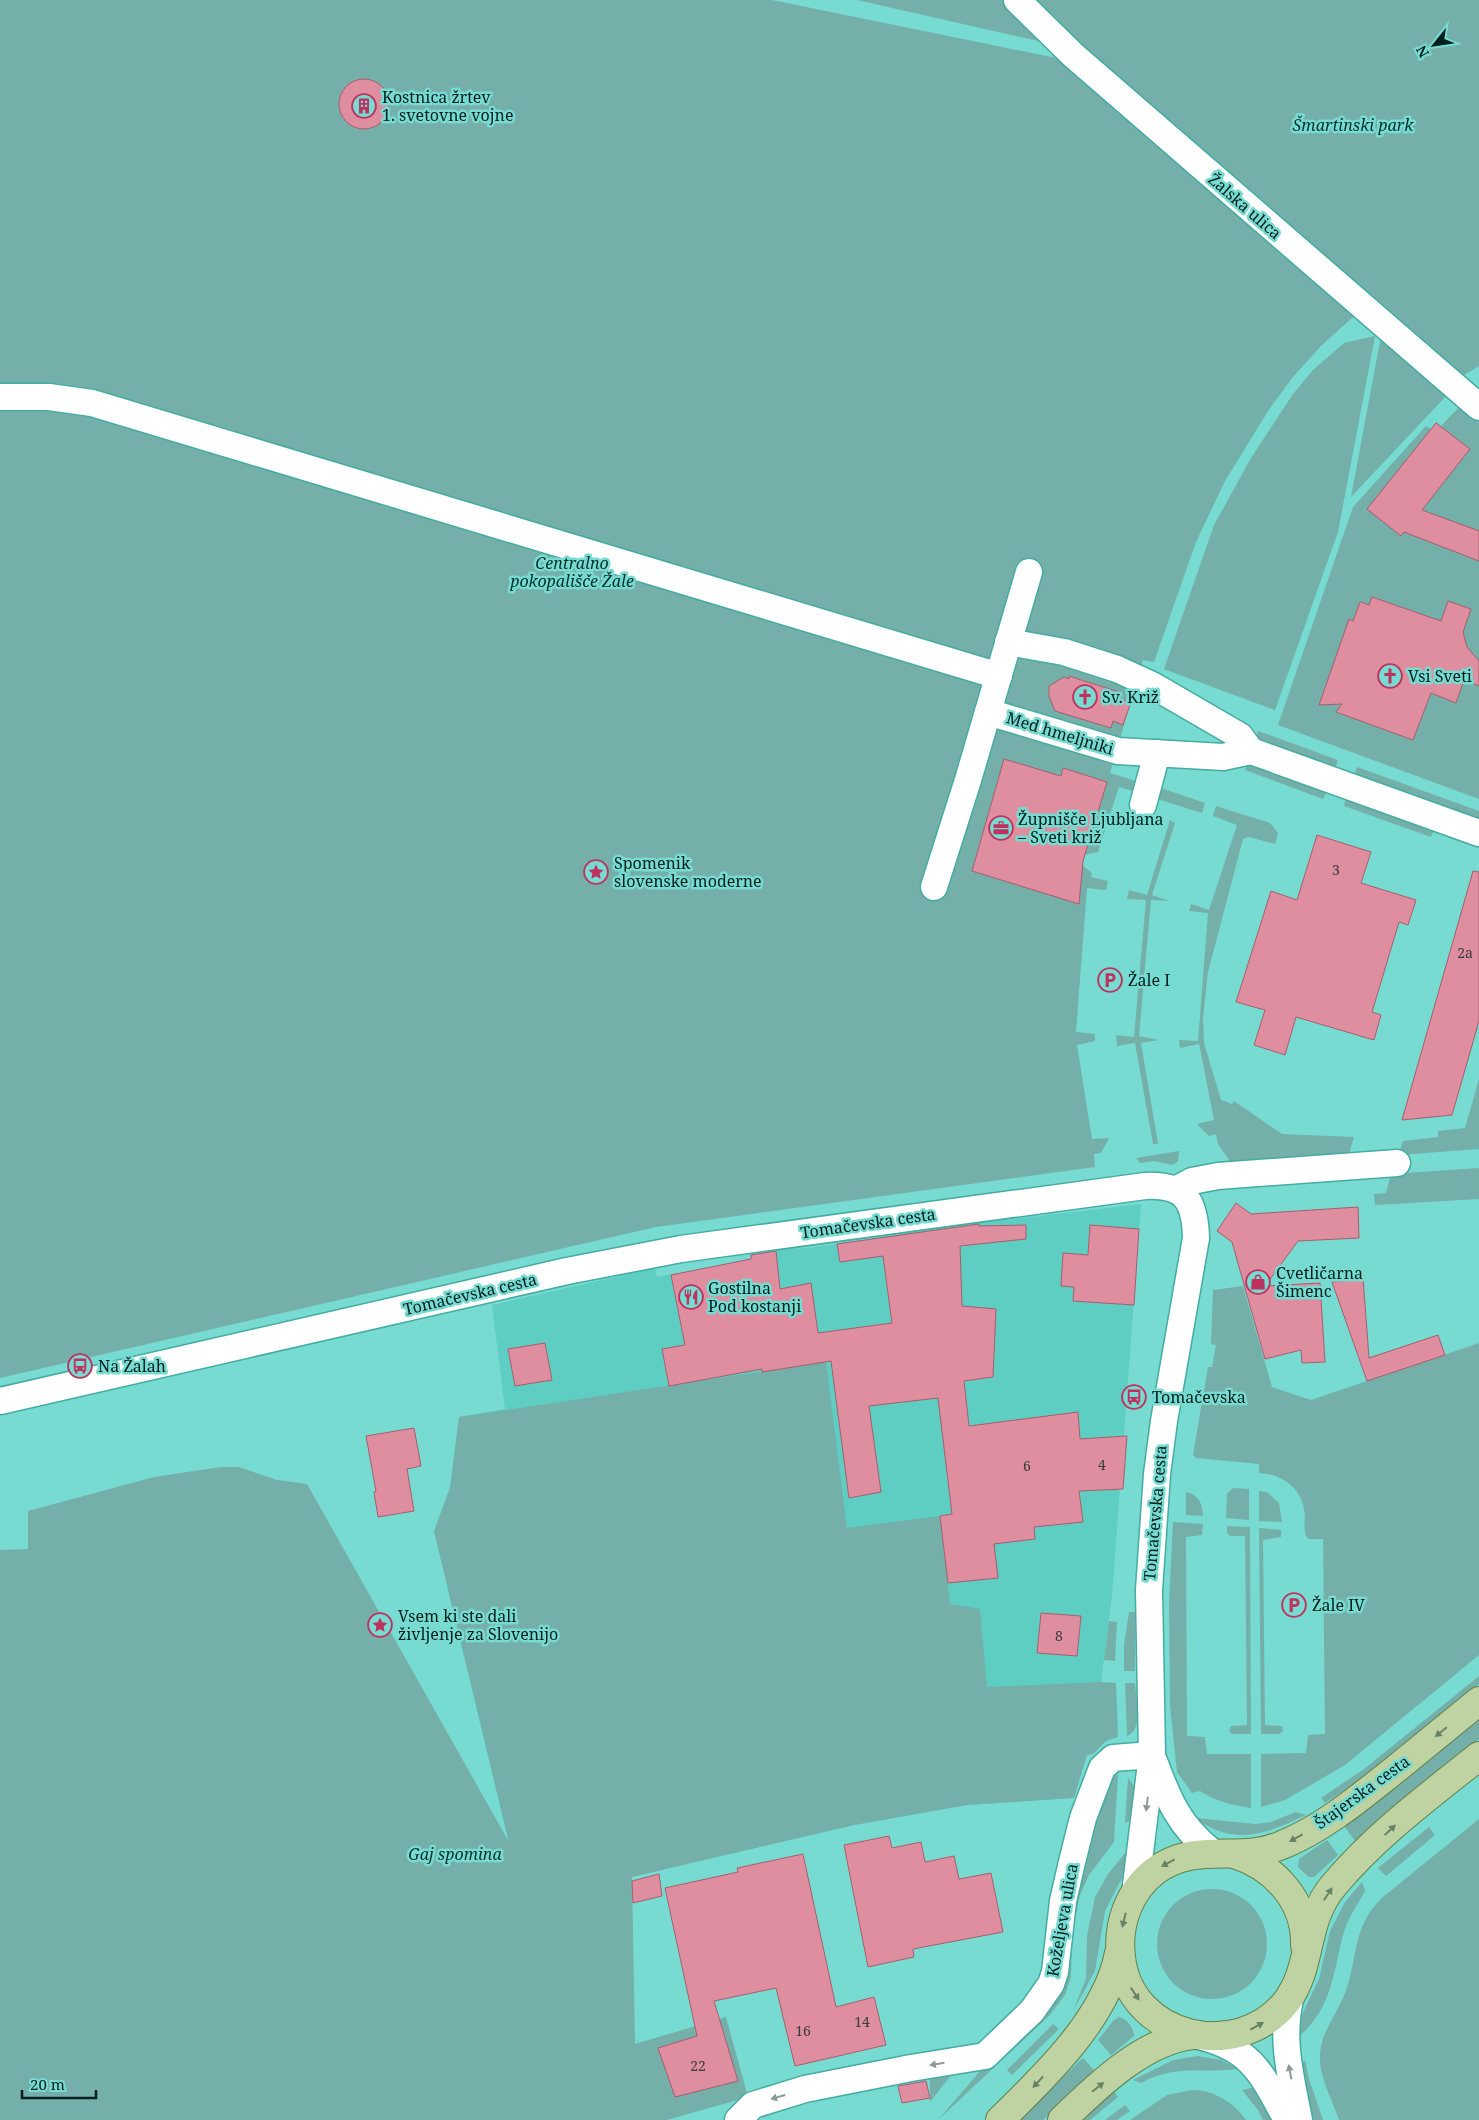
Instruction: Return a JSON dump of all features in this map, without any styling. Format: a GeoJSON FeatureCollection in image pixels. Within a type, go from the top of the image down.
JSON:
{"type":"FeatureCollection","features":[{"type":"Feature","properties":{"kind":"main road","name":"Štajerska cesta"},"geometry":{"type":"LineString","coordinates":[[1000,2120],[1046,2074],[1100,2004],[1111,1984],[1120,1949],[1123,1918],[1135,1894],[1148,1877],[1164,1865],[1182,1856],[1265,1851],[1296,1839],[1346,1807],[1479,1701]]}},
{"type":"Feature","properties":{"kind":"main road","name":"Štajerska cesta"},"geometry":{"type":"LineString","coordinates":[[1062,2120],[1097,2087],[1147,2052],[1170,2039],[1198,2036],[1227,2037],[1256,2028],[1280,2008],[1292,1992],[1300,1975],[1316,1913],[1334,1886],[1400,1820],[1479,1756]]}},
{"type":"Feature","properties":{"kind":"main road","name":"Štajerska cesta"},"geometry":{"type":"LineString","coordinates":[[1222,1853],[1260,1864],[1272,1873],[1291,1895],[1302,1921],[1304,1956]]}},
{"type":"Feature","properties":{"kind":"main road","name":"Štajerska cesta"},"geometry":{"type":"LineString","coordinates":[[1120,1949],[1127,1982],[1141,2004],[1160,2021],[1198,2036]]}},
{"type":"Feature","properties":{"kind":"street","name":"Žalska ulica"},"geometry":{"type":"LineString","coordinates":[[1017,0],[1102,81],[1232,195],[1381,321],[1479,408]]}},
{"type":"Feature","properties":{"kind":"street"},"geometry":{"type":"LineString","coordinates":[[0,397],[49,397],[92,403],[999,676]]}},
{"type":"Feature","properties":{"kind":"street"},"geometry":{"type":"LineString","coordinates":[[934,887],[1029,572]]}},
{"type":"Feature","properties":{"kind":"street"},"geometry":{"type":"LineString","coordinates":[[1008,642],[1064,652],[1117,669],[1152,686],[1240,736],[1251,751],[1479,833]]}},
{"type":"Feature","properties":{"kind":"street","name":"Med hmeljniki"},"geometry":{"type":"LineString","coordinates":[[988,712],[1118,751],[1224,757],[1251,751]]}},
{"type":"Feature","properties":{"kind":"street"},"geometry":{"type":"LineString","coordinates":[[1143,805],[1157,753]]}},
{"type":"Feature","properties":{"kind":"street"},"geometry":{"type":"LineString","coordinates":[[1177,1189],[1192,1181],[1218,1176],[1397,1163]]}},
{"type":"Feature","properties":{"kind":"street","name":"Tomačevska cesta"},"geometry":{"type":"LineString","coordinates":[[0,1401],[567,1272],[681,1249],[1145,1186],[1158,1185],[1177,1189],[1188,1200],[1192,1209],[1196,1238],[1164,1421],[1154,1506],[1149,1590],[1152,1755],[1135,1894]]}},
{"type":"Feature","properties":{"kind":"street","name":"Tomačevska cesta"},"geometry":{"type":"LineString","coordinates":[[1152,1755],[1173,1809],[1186,1828],[1222,1853]]}},
{"type":"Feature","properties":{"kind":"street","name":"Koželjeva ulica"},"geometry":{"type":"LineString","coordinates":[[738,2120],[745,2111],[758,2102],[805,2089],[911,2068],[985,2056],[1032,2011],[1051,1984],[1055,1972],[1063,1901],[1072,1862],[1085,1810],[1102,1768],[1113,1758],[1152,1755]]}},
{"type":"Feature","properties":{"kind":"street"},"geometry":{"type":"LineString","coordinates":[[1292,1992],[1285,2018],[1285,2038],[1299,2120]]}},
{"type":"Feature","properties":{"kind":"street"},"geometry":{"type":"LineString","coordinates":[[1198,2036],[1236,2048],[1247,2057],[1263,2078],[1287,2120]]}},
{"type":"Feature","properties":{"kind":"shaded area"},"geometry":{"type":"Polygon","coordinates":[[[1141,1204],[1112,1596],[1101,1682],[1074,1798],[967,1805],[854,1825],[632,1876],[509,1844],[434,1531],[450,1488],[459,1417],[505,1409],[492,1305],[655,1268],[657,1277],[727,1264],[751,1259],[751,1252],[807,1248],[955,1226],[1141,1204]]]}},
{"type":"Feature","properties":{"kind":"green space","name":"Centralno pokopališče Žale"},"geometry":{"type":"Polygon","coordinates":[[[0,0],[772,0],[1071,61],[1354,306],[1353,317],[1320,347],[1293,377],[1270,408],[1225,481],[1196,542],[1154,662],[1143,660],[1110,773],[1139,782],[1136,792],[1119,787],[1098,852],[1085,855],[1082,865],[1092,873],[1091,877],[1108,881],[1106,890],[1087,888],[1076,1032],[1095,1034],[1095,1041],[1077,1045],[1092,1139],[1109,1138],[1101,1153],[1094,1154],[1095,1167],[656,1227],[0,1378],[0,0]]]}},
{"type":"Feature","properties":{"kind":"green space"},"geometry":{"type":"Polygon","coordinates":[[[857,0],[1009,0],[1056,45],[857,0]]]}},
{"type":"Feature","properties":{"kind":"green space","name":"Šmartinski park"},"geometry":{"type":"Polygon","coordinates":[[[1025,0],[1479,0],[1479,366],[1464,375],[1456,375],[1025,0]]]}},
{"type":"Feature","properties":{"kind":"green space"},"geometry":{"type":"Polygon","coordinates":[[[1375,336],[1338,532],[1275,710],[1164,669],[1214,525],[1251,458],[1293,394],[1313,370],[1344,343],[1375,336]]]}},
{"type":"Feature","properties":{"kind":"green space"},"geometry":{"type":"Polygon","coordinates":[[[1381,336],[1449,393],[1351,497],[1381,336]]]}},
{"type":"Feature","properties":{"kind":"green space"},"geometry":{"type":"Polygon","coordinates":[[[1462,404],[1479,419],[1479,799],[1278,725],[1353,507],[1426,426],[1431,429],[1436,422],[1441,426],[1462,404]]]}},
{"type":"Feature","properties":{"kind":"green space"},"geometry":{"type":"Polygon","coordinates":[[[1258,731],[1338,760],[1335,769],[1255,740],[1258,731]]]}},
{"type":"Feature","properties":{"kind":"green space"},"geometry":{"type":"Polygon","coordinates":[[[1248,762],[1327,790],[1323,799],[1245,770],[1248,762]]]}},
{"type":"Feature","properties":{"kind":"green space"},"geometry":{"type":"Polygon","coordinates":[[[1357,767],[1479,811],[1479,821],[1354,776],[1357,767]]]}},
{"type":"Feature","properties":{"kind":"green space"},"geometry":{"type":"Polygon","coordinates":[[[1161,788],[1205,803],[1202,813],[1157,799],[1161,788]]]}},
{"type":"Feature","properties":{"kind":"green space"},"geometry":{"type":"Polygon","coordinates":[[[1346,797],[1434,829],[1431,837],[1344,806],[1346,797]]]}},
{"type":"Feature","properties":{"kind":"green space"},"geometry":{"type":"Polygon","coordinates":[[[1216,806],[1270,823],[1278,833],[1275,844],[1249,837],[1243,839],[1208,972],[1203,1018],[1204,1043],[1221,1100],[1232,1104],[1234,1101],[1282,1134],[1354,1137],[1348,1158],[1233,1166],[1218,1144],[1216,1134],[1209,1136],[1197,1124],[1214,1120],[1201,1053],[1199,1044],[1180,1048],[1179,1040],[1198,1041],[1208,913],[1189,911],[1191,904],[1209,910],[1237,825],[1213,816],[1216,806]]]}},
{"type":"Feature","properties":{"kind":"green space"},"geometry":{"type":"Polygon","coordinates":[[[1170,820],[1175,823],[1152,895],[1170,901],[1151,900],[1139,1036],[1159,1040],[1141,1043],[1158,1144],[1153,1144],[1135,1043],[1117,1046],[1116,1035],[1134,1037],[1146,900],[1127,899],[1129,890],[1147,895],[1170,820]]]}},
{"type":"Feature","properties":{"kind":"green space"},"geometry":{"type":"Polygon","coordinates":[[[1479,1079],[1479,1149],[1398,1155],[1403,1141],[1438,1137],[1438,1131],[1465,1128],[1479,1079]]]}},
{"type":"Feature","properties":{"kind":"green space"},"geometry":{"type":"Polygon","coordinates":[[[1179,1151],[1178,1161],[1173,1165],[1154,1161],[1140,1163],[1136,1158],[1179,1151]]]}},
{"type":"Feature","properties":{"kind":"green space"},"geometry":{"type":"Polygon","coordinates":[[[1479,1168],[1479,1199],[1375,1205],[1374,1194],[1386,1193],[1391,1174],[1479,1168]]]}},
{"type":"Feature","properties":{"kind":"green space"},"geometry":{"type":"Polygon","coordinates":[[[1243,1286],[1272,1387],[1311,1400],[1479,1343],[1479,1655],[1345,1765],[1285,1800],[1261,1807],[1261,1754],[1306,1753],[1308,1735],[1325,1734],[1323,1539],[1309,1539],[1306,1536],[1302,1501],[1294,1488],[1274,1476],[1259,1473],[1259,1464],[1196,1458],[1193,1455],[1208,1367],[1212,1367],[1216,1345],[1211,1344],[1213,1290],[1243,1286]]]}},
{"type":"Feature","properties":{"kind":"green space","name":"Gaj spomina"},"geometry":{"type":"Polygon","coordinates":[[[826,1362],[847,1528],[940,1516],[950,1604],[980,1609],[987,1687],[1116,1683],[1118,1737],[1106,1741],[1093,1754],[1087,1755],[1074,1798],[967,1805],[854,1825],[632,1877],[635,2044],[726,2017],[748,2097],[667,2120],[0,2120],[0,1550],[28,1549],[28,1511],[154,1477],[221,1467],[239,1467],[277,1480],[307,1484],[509,1842],[434,1531],[450,1488],[459,1417],[826,1362]]]}},
{"type":"Feature","properties":{"kind":"green space"},"geometry":{"type":"Polygon","coordinates":[[[1233,1488],[1249,1489],[1249,1520],[1226,1518],[1227,1494],[1233,1488]]]}},
{"type":"Feature","properties":{"kind":"green space"},"geometry":{"type":"Polygon","coordinates":[[[1259,1491],[1267,1492],[1279,1503],[1282,1522],[1259,1521],[1259,1491]]]}},
{"type":"Feature","properties":{"kind":"green space"},"geometry":{"type":"Polygon","coordinates":[[[1186,1492],[1197,1497],[1202,1507],[1203,1516],[1186,1515],[1186,1492]]]}},
{"type":"Feature","properties":{"kind":"green space"},"geometry":{"type":"Polygon","coordinates":[[[1173,1522],[1203,1524],[1202,1535],[1186,1537],[1187,1736],[1205,1737],[1207,1754],[1251,1754],[1251,1808],[1237,1806],[1212,1798],[1200,1791],[1192,1793],[1177,1772],[1170,1706],[1169,1603],[1173,1522]]]}},
{"type":"Feature","properties":{"kind":"green space"},"geometry":{"type":"Polygon","coordinates":[[[1227,1526],[1250,1527],[1251,1734],[1232,1734],[1229,1731],[1231,1726],[1247,1725],[1245,1536],[1231,1536],[1227,1533],[1227,1526]]]}},
{"type":"Feature","properties":{"kind":"green space"},"geometry":{"type":"Polygon","coordinates":[[[1259,1528],[1281,1530],[1281,1537],[1263,1540],[1265,1725],[1282,1726],[1283,1731],[1279,1734],[1261,1734],[1259,1528]]]}},
{"type":"Feature","properties":{"kind":"green space"},"geometry":{"type":"Polygon","coordinates":[[[1129,1612],[1135,1612],[1135,1671],[1124,1671],[1124,1644],[1129,1612]]]}},
{"type":"Feature","properties":{"kind":"green space"},"geometry":{"type":"Polygon","coordinates":[[[1109,1621],[1117,1622],[1115,1661],[1104,1660],[1109,1621]]]}},
{"type":"Feature","properties":{"kind":"green space"},"geometry":{"type":"Polygon","coordinates":[[[1479,1676],[1479,1684],[1369,1774],[1325,1803],[1321,1798],[1364,1769],[1479,1676]]]}},
{"type":"Feature","properties":{"kind":"green space"},"geometry":{"type":"Polygon","coordinates":[[[1125,1683],[1135,1683],[1138,1713],[1136,1727],[1127,1736],[1125,1683]]]}},
{"type":"Feature","properties":{"kind":"green space"},"geometry":{"type":"Polygon","coordinates":[[[1479,1717],[1479,1739],[1355,1841],[1344,1826],[1479,1717]]]}},
{"type":"Feature","properties":{"kind":"green space"},"geometry":{"type":"Polygon","coordinates":[[[1118,1774],[1114,1842],[1089,1875],[1080,1895],[1072,1935],[1071,1977],[1065,1995],[1049,2016],[938,2120],[987,2063],[1044,2008],[1089,1828],[1113,1776],[1118,1774]]]}},
{"type":"Feature","properties":{"kind":"green space"},"geometry":{"type":"Polygon","coordinates":[[[1128,1778],[1137,1790],[1137,1816],[1125,1823],[1128,1778]]]}},
{"type":"Feature","properties":{"kind":"green space"},"geometry":{"type":"Polygon","coordinates":[[[1296,1812],[1306,1815],[1264,1832],[1237,1835],[1209,1827],[1195,1818],[1256,1824],[1271,1822],[1296,1812]]]}},
{"type":"Feature","properties":{"kind":"green space"},"geometry":{"type":"Polygon","coordinates":[[[1479,1819],[1479,2120],[1339,2120],[1326,2088],[1321,2070],[1320,2054],[1323,2039],[1348,1985],[1360,1933],[1365,1920],[1372,1908],[1383,1897],[1479,1819]]]}},
{"type":"Feature","properties":{"kind":"green space"},"geometry":{"type":"Polygon","coordinates":[[[1429,1827],[1435,1835],[1386,1876],[1378,1868],[1429,1827]]]}},
{"type":"Feature","properties":{"kind":"green space"},"geometry":{"type":"Polygon","coordinates":[[[1327,1840],[1338,1855],[1314,1877],[1309,1877],[1298,1867],[1299,1859],[1327,1840]]]}},
{"type":"Feature","properties":{"kind":"green space"},"geometry":{"type":"Polygon","coordinates":[[[1131,1846],[1125,1872],[1105,1911],[1095,1971],[1073,2011],[1086,1979],[1087,1936],[1095,1897],[1108,1874],[1131,1846]]]}},
{"type":"Feature","properties":{"kind":"green space"},"geometry":{"type":"Polygon","coordinates":[[[1362,1882],[1365,1891],[1345,1929],[1329,1992],[1316,2017],[1294,2041],[1299,2021],[1319,1979],[1330,1931],[1345,1902],[1362,1882]]]}},
{"type":"Feature","properties":{"kind":"green space"},"geometry":{"type":"Polygon","coordinates":[[[1212,1889],[1233,1893],[1251,1905],[1263,1923],[1267,1944],[1263,1965],[1251,1983],[1233,1995],[1212,1999],[1191,1995],[1173,1983],[1161,1965],[1157,1944],[1161,1923],[1173,1905],[1191,1893],[1212,1889]]]}},
{"type":"Feature","properties":{"kind":"green space"},"geometry":{"type":"Polygon","coordinates":[[[1119,2017],[1130,2024],[1134,2036],[1111,2055],[1098,2040],[1114,2020],[1119,2017]]]}},
{"type":"Feature","properties":{"kind":"green space"},"geometry":{"type":"Polygon","coordinates":[[[1053,2024],[1059,2029],[1012,2075],[1007,2070],[1053,2024]]]}},
{"type":"Feature","properties":{"kind":"green space"},"geometry":{"type":"Polygon","coordinates":[[[1198,2056],[1221,2060],[1238,2069],[1177,2072],[1154,2077],[1141,2083],[1133,2080],[1173,2060],[1198,2056]]]}},
{"type":"Feature","properties":{"kind":"green space"},"geometry":{"type":"Polygon","coordinates":[[[1083,2058],[1094,2070],[1043,2120],[1018,2120],[1083,2058]]]}},
{"type":"Feature","properties":{"kind":"green space"},"geometry":{"type":"Polygon","coordinates":[[[1305,2060],[1309,2079],[1323,2120],[1314,2120],[1301,2082],[1301,2064],[1305,2060]]]}},
{"type":"Feature","properties":{"kind":"green space"},"geometry":{"type":"Polygon","coordinates":[[[930,2074],[952,2074],[930,2102],[930,2074]]]}},
{"type":"Feature","properties":{"kind":"green space"},"geometry":{"type":"Polygon","coordinates":[[[1256,2087],[1273,2120],[1263,2120],[1258,2110],[1242,2090],[1256,2087]]]}},
{"type":"Feature","properties":{"kind":"green space"},"geometry":{"type":"Polygon","coordinates":[[[1192,2090],[1208,2092],[1222,2098],[1246,2120],[1130,2120],[1167,2095],[1192,2090]]]}},
{"type":"Feature","properties":{"kind":"green space"},"geometry":{"type":"Polygon","coordinates":[[[1114,2092],[1118,2097],[1090,2120],[1080,2120],[1114,2092]]]}},
{"type":"Feature","properties":{"kind":"green space"},"geometry":{"type":"Polygon","coordinates":[[[1125,2105],[1130,2111],[1117,2120],[1105,2120],[1125,2105]]]}},
{"type":"Feature","properties":{"kind":"building","name":"Kostnica žrtev 1. svetovne vojne"},"geometry":{"type":"Polygon","coordinates":[[[364,79],[382,86],[389,104],[382,122],[364,129],[346,122],[339,104],[346,86],[364,79]]]}},
{"type":"Feature","properties":{"kind":"building"},"geometry":{"type":"Polygon","coordinates":[[[1436,423],[1470,449],[1422,510],[1479,531],[1479,561],[1404,532],[1401,536],[1367,509],[1436,423]]]}},
{"type":"Feature","properties":{"kind":"building","name":"Vsi Sveti"},"geometry":{"type":"Polygon","coordinates":[[[1372,597],[1441,621],[1448,601],[1471,609],[1463,632],[1467,647],[1479,661],[1479,686],[1464,680],[1456,703],[1431,693],[1413,740],[1336,712],[1342,704],[1319,705],[1349,619],[1353,621],[1360,602],[1369,605],[1372,597]]]}},
{"type":"Feature","properties":{"kind":"building","name":"Sv. Križ"},"geometry":{"type":"Polygon","coordinates":[[[1069,676],[1122,693],[1120,699],[1131,702],[1123,725],[1113,721],[1111,728],[1055,711],[1049,696],[1049,686],[1064,677],[1069,679],[1069,676]]]}},
{"type":"Feature","properties":{"kind":"building"},"geometry":{"type":"Polygon","coordinates":[[[1004,759],[1061,776],[1063,768],[1107,782],[1083,861],[1079,904],[972,871],[1004,759]]]}},
{"type":"Feature","properties":{"kind":"building"},"geometry":{"type":"Polygon","coordinates":[[[1317,835],[1371,852],[1361,883],[1416,900],[1408,925],[1399,922],[1372,1012],[1381,1015],[1374,1040],[1296,1017],[1285,1055],[1254,1045],[1265,1010],[1236,1002],[1271,891],[1297,900],[1317,835]]]}},
{"type":"Feature","properties":{"kind":"building"},"geometry":{"type":"Polygon","coordinates":[[[1473,871],[1479,872],[1479,1021],[1452,1115],[1402,1120],[1473,871]]]}},
{"type":"Feature","properties":{"kind":"building","name":"Cvetličarna Šimenc"},"geometry":{"type":"Polygon","coordinates":[[[1236,1203],[1251,1214],[1358,1207],[1359,1238],[1298,1241],[1265,1286],[1320,1283],[1325,1362],[1302,1363],[1301,1350],[1265,1359],[1232,1242],[1217,1231],[1236,1203]]]}},
{"type":"Feature","properties":{"kind":"building"},"geometry":{"type":"Polygon","coordinates":[[[979,1224],[979,1226],[1026,1225],[1026,1239],[960,1246],[962,1306],[996,1309],[993,1377],[964,1381],[969,1426],[1078,1412],[1080,1439],[1127,1436],[1123,1489],[1079,1491],[1083,1522],[1034,1527],[1035,1539],[994,1544],[998,1578],[948,1583],[940,1516],[952,1514],[938,1398],[869,1406],[881,1492],[849,1498],[831,1361],[762,1372],[762,1369],[669,1386],[662,1349],[685,1345],[671,1275],[751,1259],[751,1255],[776,1251],[780,1289],[811,1283],[818,1333],[892,1323],[883,1256],[840,1262],[837,1244],[979,1224]]]}},
{"type":"Feature","properties":{"kind":"building"},"geometry":{"type":"Polygon","coordinates":[[[1090,1225],[1139,1229],[1134,1305],[1073,1301],[1074,1287],[1061,1286],[1063,1253],[1088,1255],[1090,1225]]]}},
{"type":"Feature","properties":{"kind":"building"},"geometry":{"type":"Polygon","coordinates":[[[1363,1278],[1369,1358],[1438,1335],[1445,1355],[1367,1381],[1332,1282],[1363,1278]]]}},
{"type":"Feature","properties":{"kind":"building"},"geometry":{"type":"Polygon","coordinates":[[[545,1343],[552,1380],[515,1386],[508,1349],[545,1343]]]}},
{"type":"Feature","properties":{"kind":"building"},"geometry":{"type":"Polygon","coordinates":[[[414,1428],[421,1466],[407,1469],[414,1511],[378,1517],[374,1492],[376,1491],[366,1436],[414,1428]]]}},
{"type":"Feature","properties":{"kind":"building"},"geometry":{"type":"Polygon","coordinates":[[[1041,1613],[1081,1616],[1077,1656],[1037,1653],[1041,1613]]]}},
{"type":"Feature","properties":{"kind":"building"},"geometry":{"type":"Polygon","coordinates":[[[889,1836],[892,1848],[921,1842],[925,1862],[954,1856],[959,1879],[991,1873],[1003,1932],[913,1949],[914,1957],[868,1967],[844,1845],[889,1836]]]}},
{"type":"Feature","properties":{"kind":"building"},"geometry":{"type":"Polygon","coordinates":[[[803,1854],[836,2007],[874,1997],[886,2045],[795,2066],[776,1988],[714,2001],[738,2081],[675,2097],[658,2048],[697,2036],[665,1888],[738,1872],[737,1868],[803,1854]]]}},
{"type":"Feature","properties":{"kind":"building"},"geometry":{"type":"Polygon","coordinates":[[[659,1874],[662,1896],[633,1903],[632,1881],[659,1874]]]}},
{"type":"Feature","properties":{"kind":"building"},"geometry":{"type":"Polygon","coordinates":[[[926,2081],[930,2098],[902,2103],[898,2086],[926,2081]]]}},
{"type":"Feature","properties":{"kind":"place","name":"Kostnica žrtev 1. svetovne vojne"},"geometry":{"type":"Point","coordinates":[364,106]}},
{"type":"Feature","properties":{"kind":"place","name":"Vsi Sveti"},"geometry":{"type":"Point","coordinates":[1390,676]}},
{"type":"Feature","properties":{"kind":"place","name":"Sv. Križ"},"geometry":{"type":"Point","coordinates":[1085,697]}},
{"type":"Feature","properties":{"kind":"place","name":"Župnišče Ljubljana – Sveti križ"},"geometry":{"type":"Point","coordinates":[1001,828]}},
{"type":"Feature","properties":{"kind":"place","name":"Spomenik slovenske moderne"},"geometry":{"type":"Point","coordinates":[596,872]}},
{"type":"Feature","properties":{"kind":"place","name":"Žale I"},"geometry":{"type":"Point","coordinates":[1110,980]}},
{"type":"Feature","properties":{"kind":"place","name":"Cvetličarna Šimenc"},"geometry":{"type":"Point","coordinates":[1258,1282]}},
{"type":"Feature","properties":{"kind":"place","name":"Gostilna Pod kostanji"},"geometry":{"type":"Point","coordinates":[691,1297]}},
{"type":"Feature","properties":{"kind":"place","name":"Na Žalah"},"geometry":{"type":"Point","coordinates":[80,1366]}},
{"type":"Feature","properties":{"kind":"place","name":"Tomačevska"},"geometry":{"type":"Point","coordinates":[1134,1397]}},
{"type":"Feature","properties":{"kind":"place","name":"Žale IV"},"geometry":{"type":"Point","coordinates":[1294,1605]}},
{"type":"Feature","properties":{"kind":"place","name":"Vsem ki ste dali življenje za Slovenijo"},"geometry":{"type":"Point","coordinates":[380,1625]}}]}
